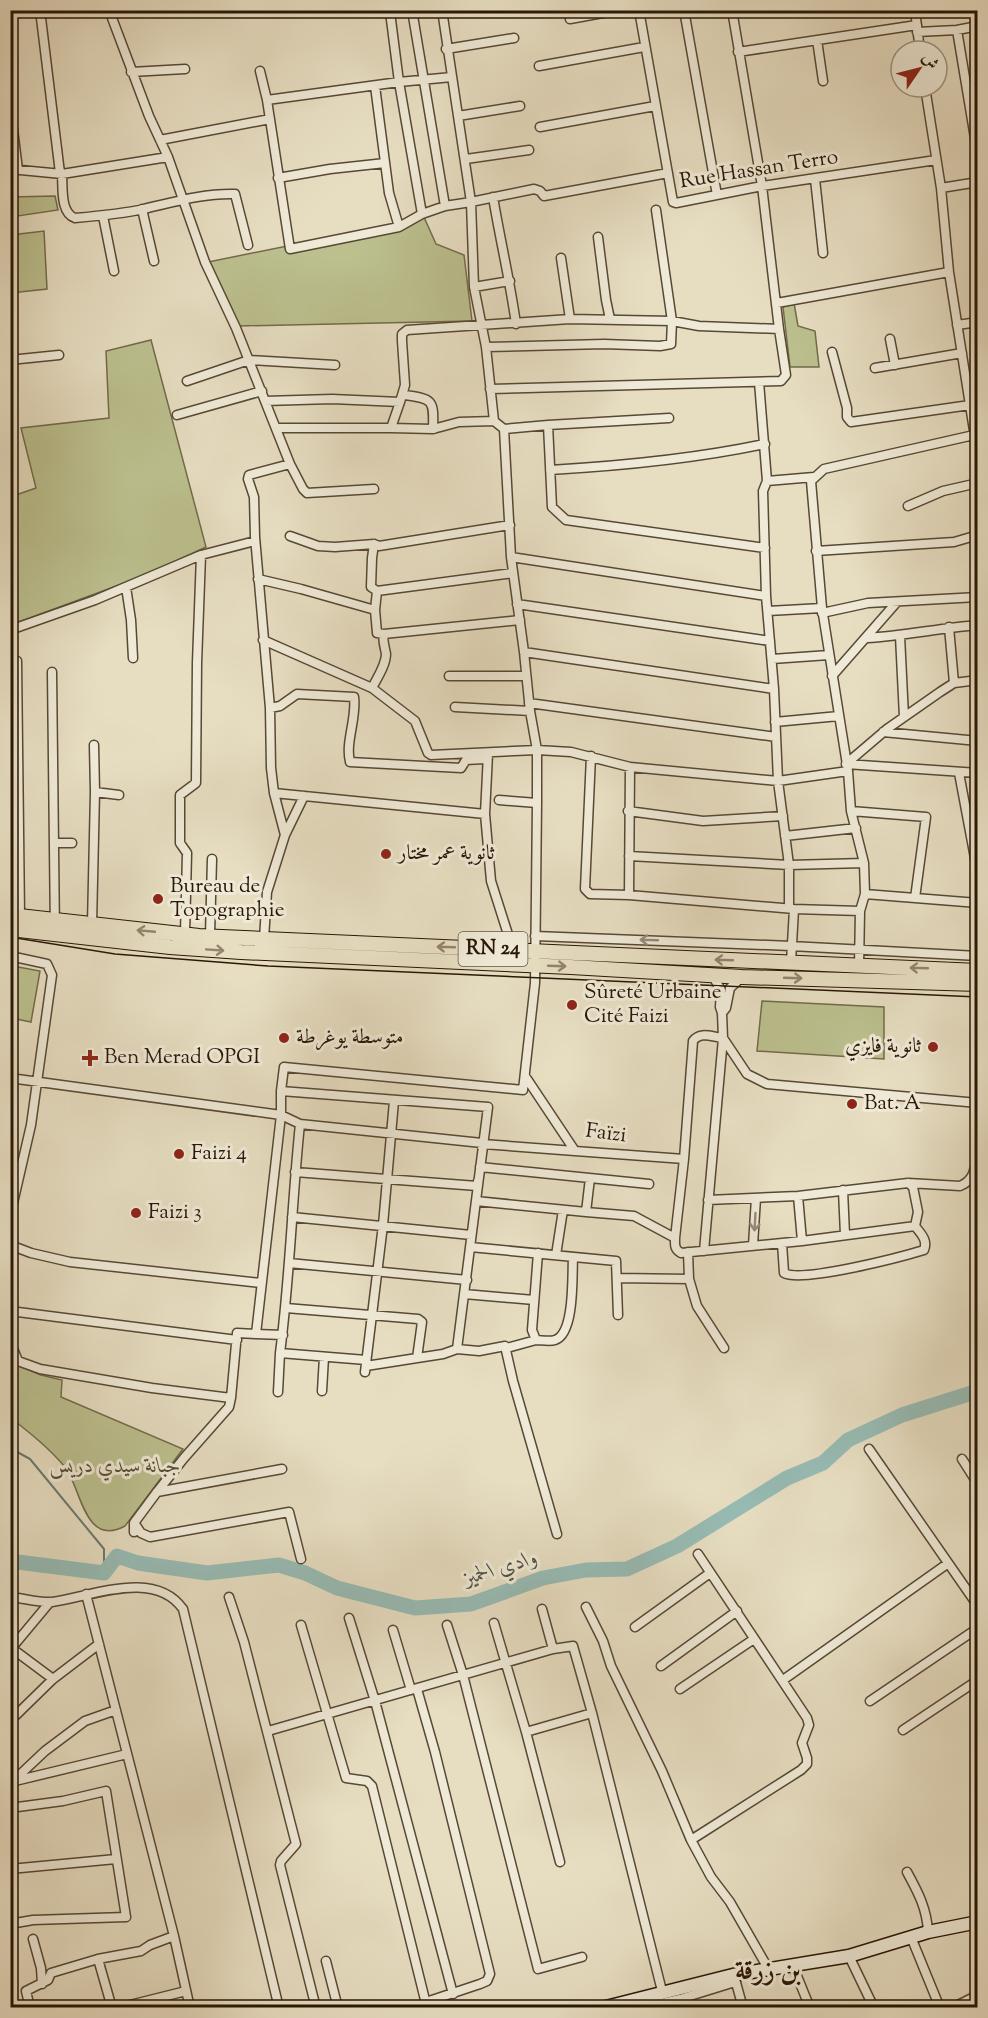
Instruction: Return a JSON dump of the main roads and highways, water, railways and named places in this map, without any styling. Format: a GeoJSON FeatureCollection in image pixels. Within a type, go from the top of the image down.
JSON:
{"type":"FeatureCollection","features":[{"type":"Feature","properties":{"kind":"main road","name":"RN 24"},"geometry":{"type":"LineString","coordinates":[[16,916],[55,928],[170,947],[241,952],[790,962],[978,971]]}},
{"type":"Feature","properties":{"kind":"main road","name":"RN 24"},"geometry":{"type":"LineString","coordinates":[[10,929],[92,924],[210,936],[513,950],[535,958],[712,975],[978,984]]}},
{"type":"Feature","properties":{"kind":"main road"},"geometry":{"type":"LineString","coordinates":[[602,2007],[617,2006],[662,1991],[849,1956],[928,1932],[978,1922]]}},
{"type":"Feature","properties":{"kind":"waterway","name":"وادي الحميز"},"geometry":{"type":"LineString","coordinates":[[10,1561],[104,1573],[117,1556],[138,1563],[207,1573],[279,1565],[305,1573],[337,1588],[415,1608],[471,1604],[543,1578],[586,1570],[627,1569],[677,1546],[787,1478],[823,1463],[848,1440],[902,1415],[978,1391]]}},
{"type":"Feature","properties":{"kind":"waterway"},"geometry":{"type":"LineString","coordinates":[[10,1448],[30,1459],[104,1549],[104,1573]]}},
{"type":"Feature","properties":{"kind":"tram line"},"geometry":{"type":"LineString","coordinates":[[10,937],[115,954],[268,966],[978,997]]}},
{"type":"Feature","properties":{"kind":"place","name":"ثانوية عمر مختار"},"geometry":{"type":"Point","coordinates":[386,854]}},
{"type":"Feature","properties":{"kind":"place","name":"Bureau de Topographie"},"geometry":{"type":"Point","coordinates":[158,899]}},
{"type":"Feature","properties":{"kind":"place","name":"Sûreté Urbaine Cité Faizi"},"geometry":{"type":"Point","coordinates":[572,1005]}},
{"type":"Feature","properties":{"kind":"place","name":"متوسطة يوغرطة"},"geometry":{"type":"Point","coordinates":[284,1038]}},
{"type":"Feature","properties":{"kind":"place","name":"ثانوية فايزي"},"geometry":{"type":"Point","coordinates":[933,1047]}},
{"type":"Feature","properties":{"kind":"place","name":"Ben Merad OPGI"},"geometry":{"type":"Point","coordinates":[90,1058]}},
{"type":"Feature","properties":{"kind":"place","name":"Bat. A"},"geometry":{"type":"Point","coordinates":[852,1104]}},
{"type":"Feature","properties":{"kind":"place","name":"Faizi 4"},"geometry":{"type":"Point","coordinates":[179,1154]}},
{"type":"Feature","properties":{"kind":"place","name":"Faizi 3"},"geometry":{"type":"Point","coordinates":[136,1213]}},
{"type":"Feature","properties":{"kind":"district","name":"بن زرقة"},"geometry":{"type":"Point","coordinates":[768,1972]}},
{"type":"Feature","properties":{"kind":"park label","name":"جبانة سيدي دريس"},"geometry":{"type":"Point","coordinates":[115,1467]}}]}
